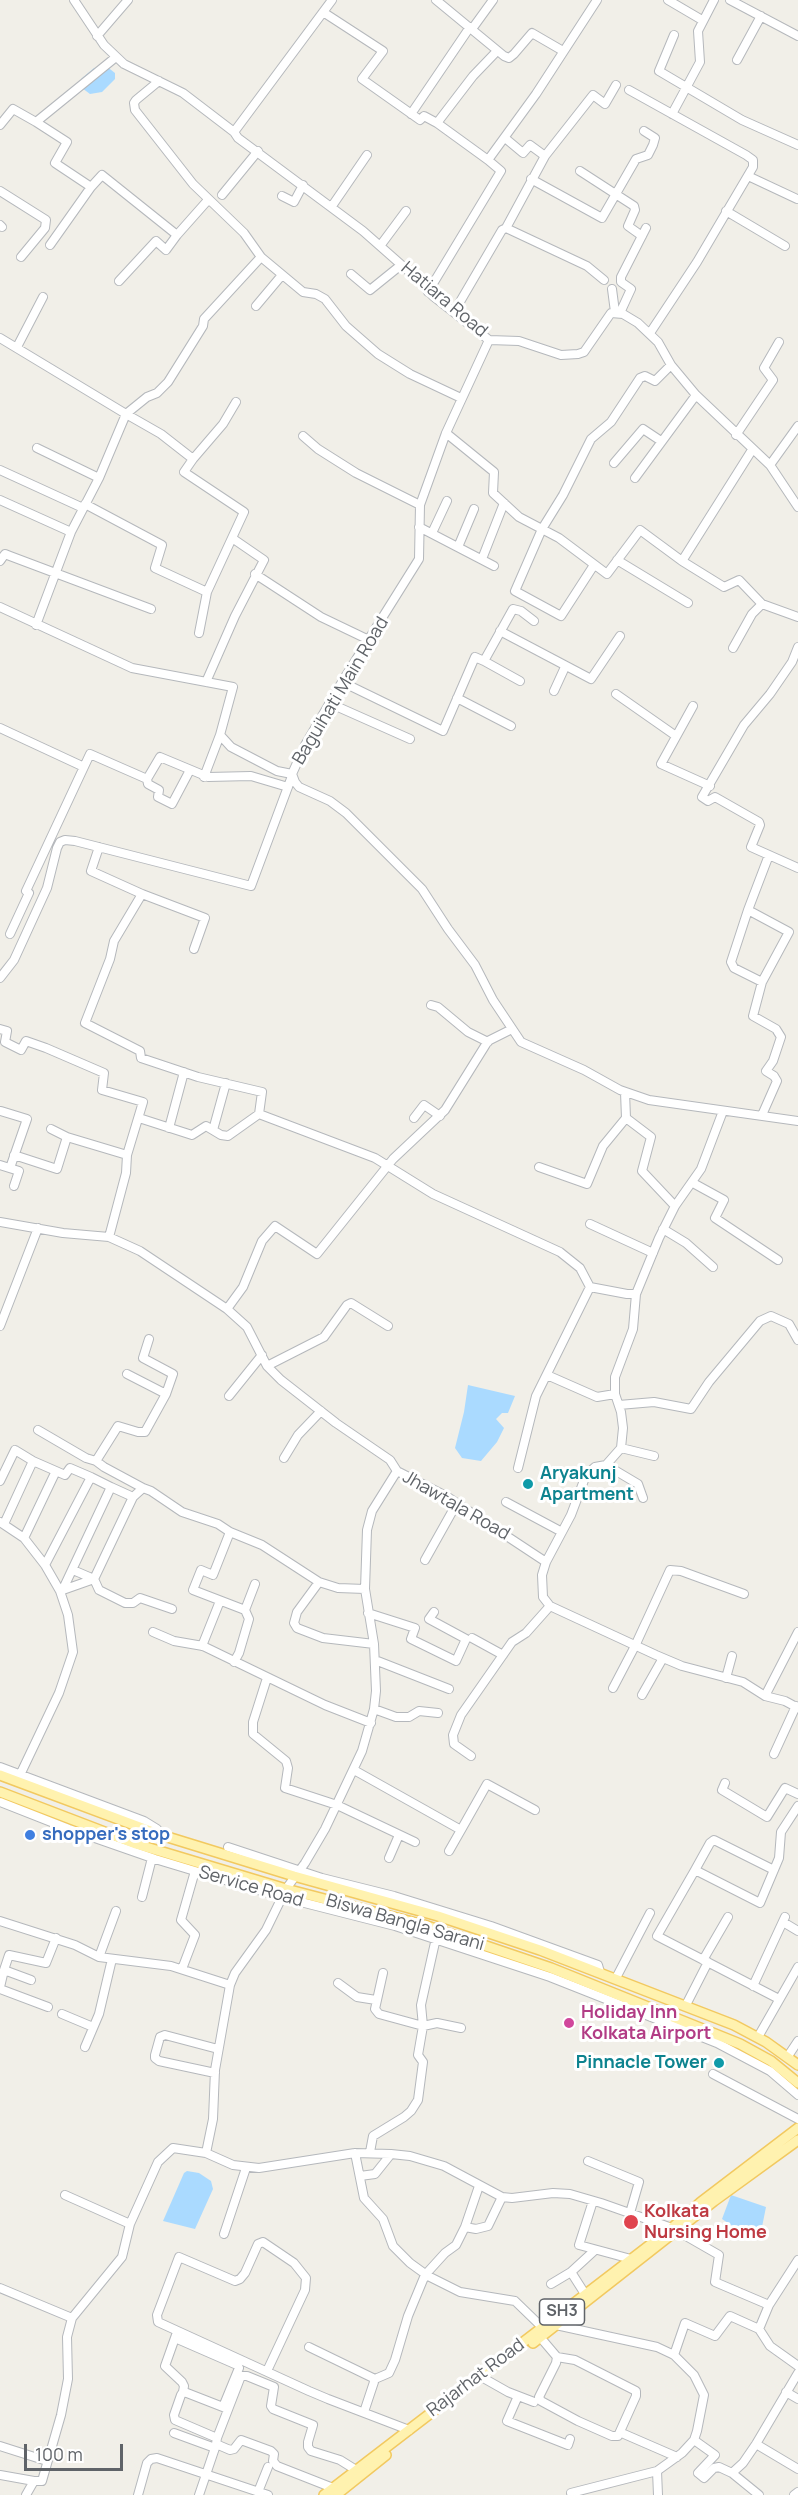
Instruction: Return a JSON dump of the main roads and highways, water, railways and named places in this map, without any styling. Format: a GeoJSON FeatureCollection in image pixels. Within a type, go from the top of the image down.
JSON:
{"type":"FeatureCollection","features":[{"type":"Feature","properties":{"kind":"main road","name":"Biswa Bangla Sarani"},"geometry":{"type":"LineString","coordinates":[[0,1775],[161,1835],[439,1913],[541,1946],[758,2037],[798,2065]]}},
{"type":"Feature","properties":{"kind":"main road","name":"Biswa Bangla Sarani"},"geometry":{"type":"LineString","coordinates":[[0,1792],[136,1844],[283,1893],[424,1925],[551,1968],[740,2043],[771,2061],[798,2083]]}},
{"type":"Feature","properties":{"kind":"main road","name":"Rajarhat Road"},"geometry":{"type":"LineString","coordinates":[[335,2492],[356,2470],[543,2332],[556,2325],[675,2230],[701,2202],[798,2128]]}},
{"type":"Feature","properties":{"kind":"main road","name":"Rajarhat Road"},"geometry":{"type":"LineString","coordinates":[[324,2495],[335,2492],[485,2379],[585,2294],[631,2259],[675,2230],[798,2140]]}},
{"type":"Feature","properties":{"kind":"water"},"geometry":{"type":"Polygon","coordinates":[[[106,66],[115,73],[115,79],[102,92],[90,94],[82,88],[81,79],[94,68],[106,66]]]}},
{"type":"Feature","properties":{"kind":"water"},"geometry":{"type":"Polygon","coordinates":[[[468,1385],[515,1396],[508,1413],[502,1413],[496,1419],[504,1428],[497,1442],[481,1461],[462,1458],[455,1448],[468,1385]]]}},
{"type":"Feature","properties":{"kind":"water"},"geometry":{"type":"Polygon","coordinates":[[[187,2171],[199,2173],[211,2181],[213,2189],[195,2229],[163,2221],[184,2173],[187,2171]]]}},
{"type":"Feature","properties":{"kind":"water"},"geometry":{"type":"Polygon","coordinates":[[[731,2195],[766,2207],[760,2237],[735,2233],[731,2225],[722,2219],[731,2195]]]}},
{"type":"Feature","properties":{"kind":"place","name":"Aryakunj Apartment"},"geometry":{"type":"Point","coordinates":[528,1484]}},
{"type":"Feature","properties":{"kind":"place","name":"shopper's stop"},"geometry":{"type":"Point","coordinates":[30,1835]}},
{"type":"Feature","properties":{"kind":"place","name":"Holiday Inn Kolkata Airport"},"geometry":{"type":"Point","coordinates":[569,2023]}},
{"type":"Feature","properties":{"kind":"place","name":"Pinnacle Tower"},"geometry":{"type":"Point","coordinates":[719,2063]}},
{"type":"Feature","properties":{"kind":"place","name":"Kolkata Nursing Home"},"geometry":{"type":"Point","coordinates":[631,2222]}}]}
